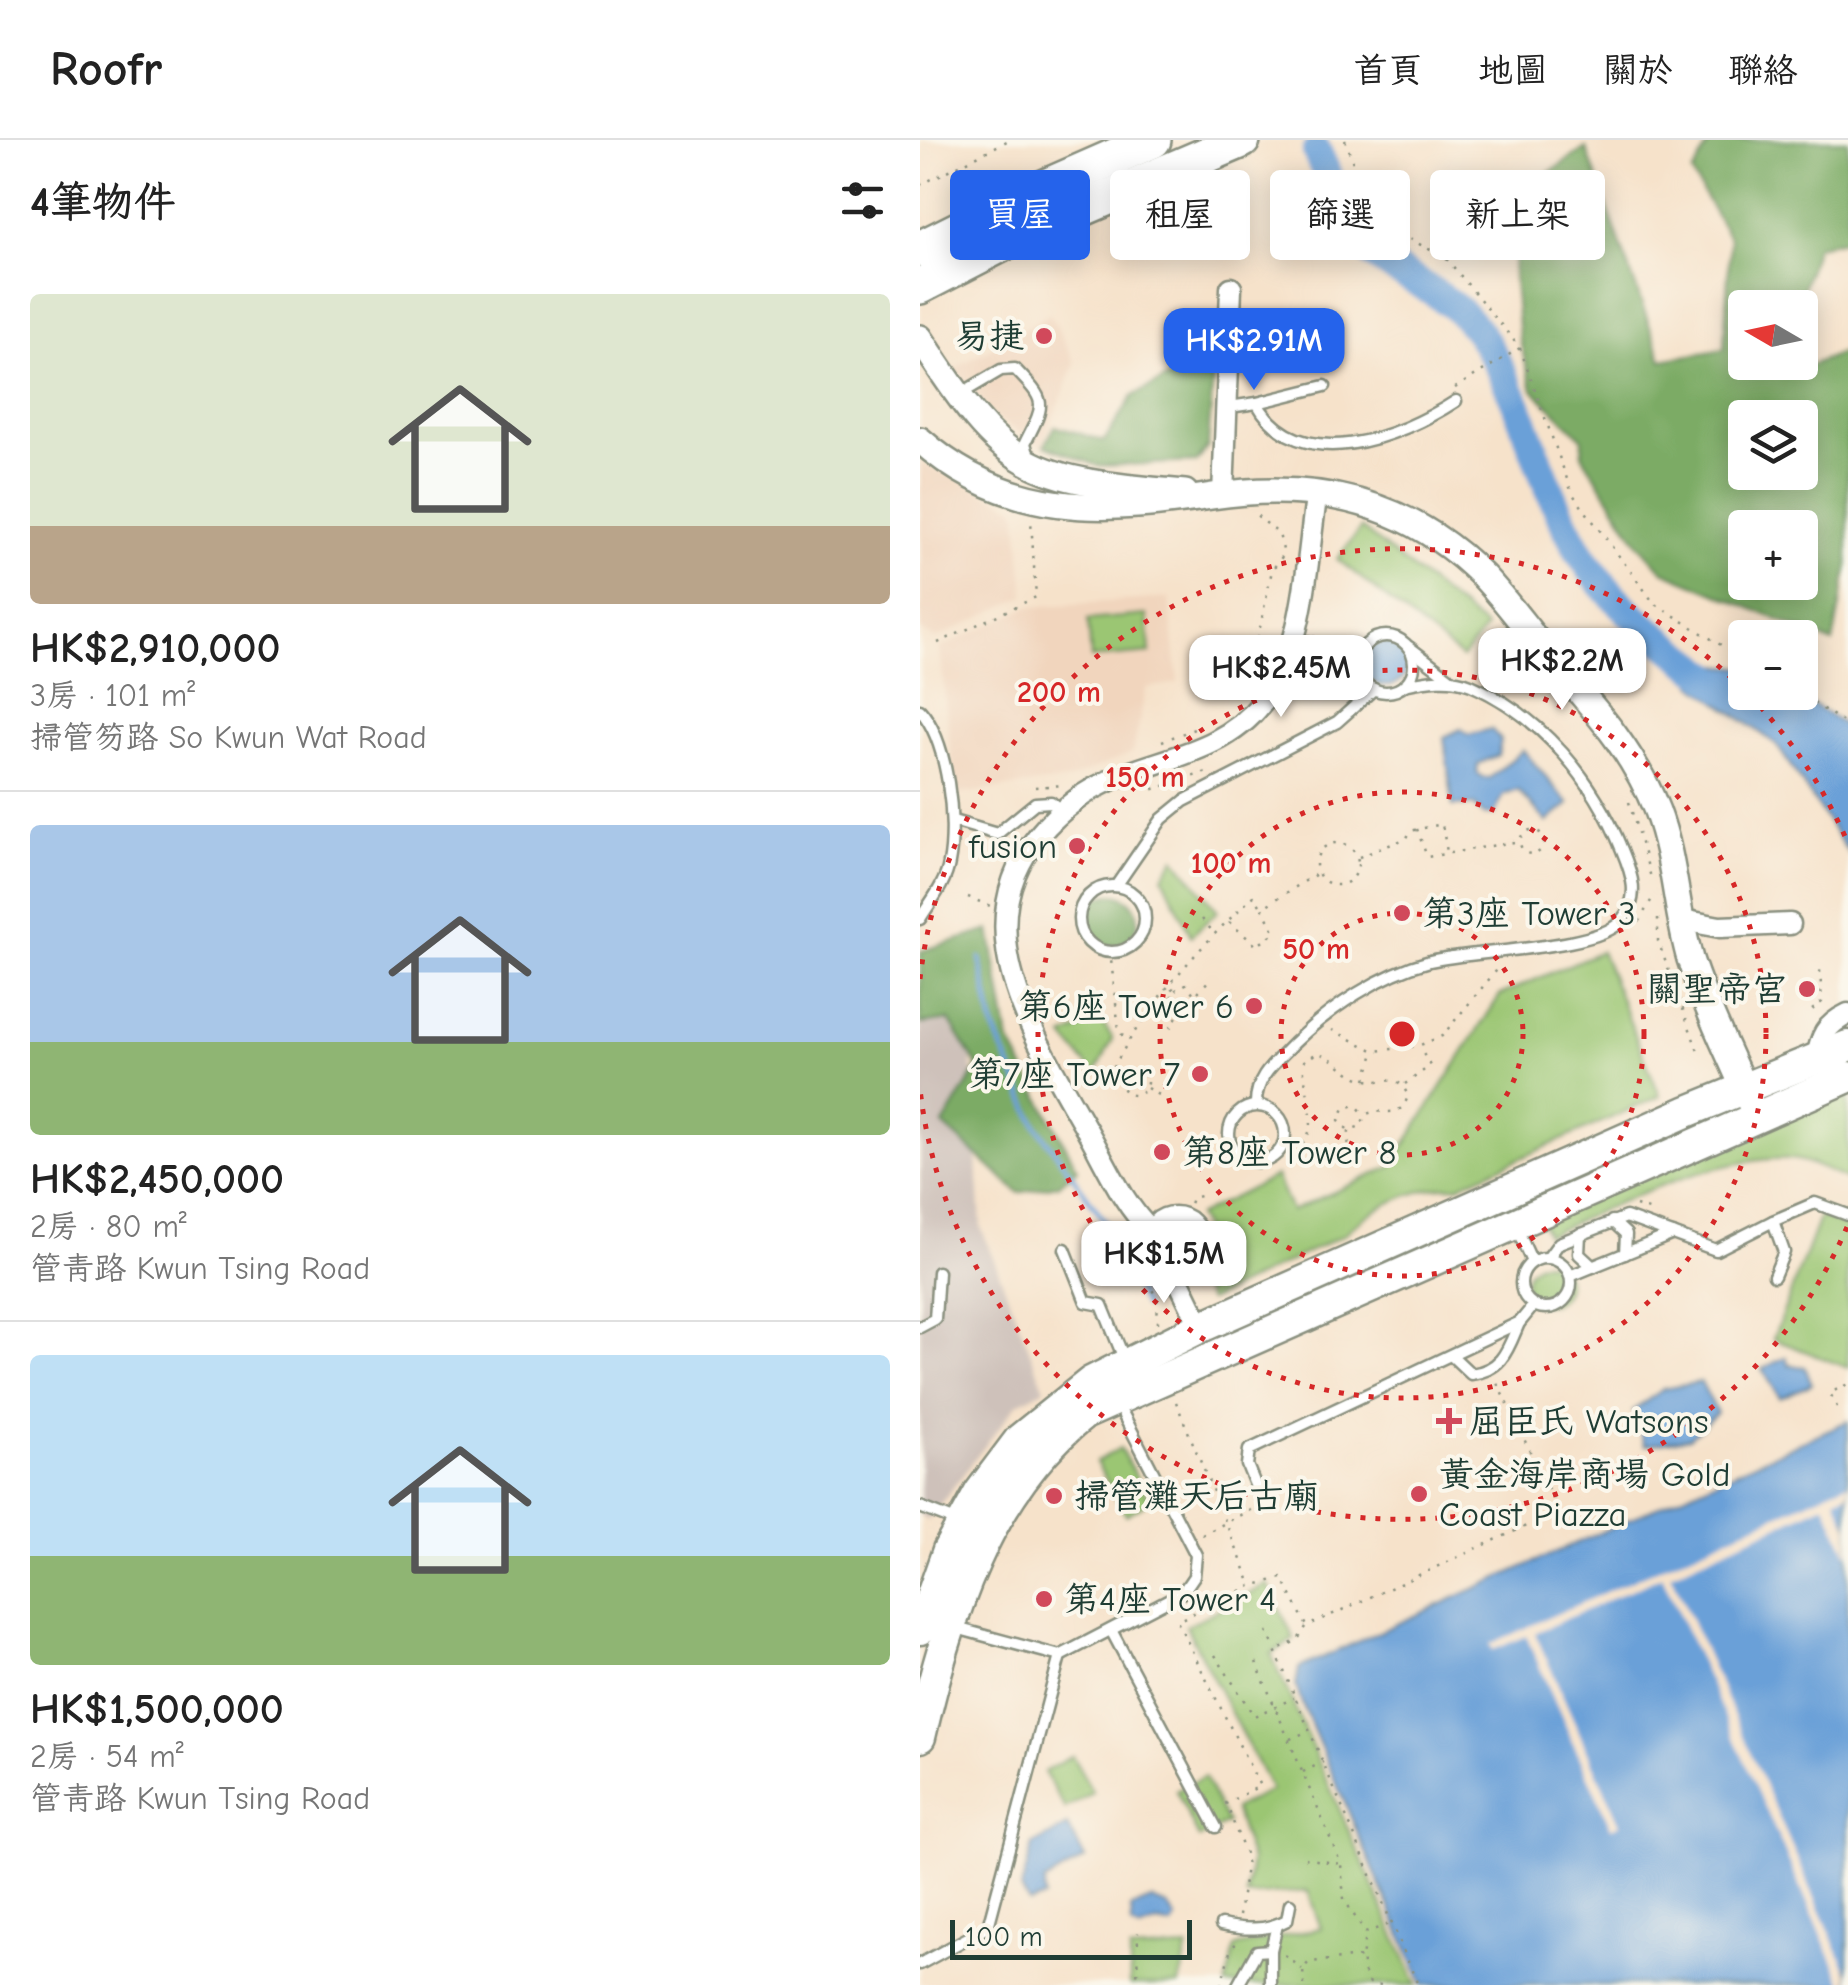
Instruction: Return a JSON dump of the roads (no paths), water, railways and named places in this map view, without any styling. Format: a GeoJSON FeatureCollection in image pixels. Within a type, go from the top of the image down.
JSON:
{"type":"FeatureCollection","features":[{"type":"Feature","properties":{"kind":"highway"},"geometry":{"type":"LineString","coordinates":[[920,248],[1153,140]]}},
{"type":"Feature","properties":{"kind":"highway"},"geometry":{"type":"LineString","coordinates":[[920,286],[1015,237],[1242,140]]}},
{"type":"Feature","properties":{"kind":"main road"},"geometry":{"type":"LineString","coordinates":[[975,1529],[1033,1460],[1074,1422],[1116,1397],[1217,1354],[1744,1088],[1816,1061],[1847,1018]]}},
{"type":"Feature","properties":{"kind":"main road"},"geometry":{"type":"LineString","coordinates":[[920,1737],[931,1624],[1001,1462],[1038,1422],[1125,1362],[1201,1327],[1756,1118],[1848,1077]]}},
{"type":"Feature","properties":{"kind":"street"},"geometry":{"type":"LineString","coordinates":[[1219,495],[1229,407],[1230,288]]}},
{"type":"Feature","properties":{"kind":"street"},"geometry":{"type":"LineString","coordinates":[[920,338],[993,440],[1034,467],[1088,485],[1219,495],[1317,492],[1370,502],[1424,528],[1464,558],[1601,715],[1631,758],[1666,837],[1682,920],[1705,1002],[1756,1118]]}},
{"type":"Feature","properties":{"kind":"street"},"geometry":{"type":"LineString","coordinates":[[920,440],[975,478],[1042,500],[1140,508],[1219,495]]}},
{"type":"Feature","properties":{"kind":"street"},"geometry":{"type":"LineString","coordinates":[[1154,1223],[1129,1204],[1043,1053],[1010,974],[1003,926],[1011,887],[1037,839],[1062,812],[1103,786],[1196,752],[1234,731],[1271,691],[1293,638],[1317,492]]}},
{"type":"Feature","properties":{"kind":"street"},"geometry":{"type":"LineString","coordinates":[[1682,920],[1720,927],[1790,924]]}},
{"type":"Feature","properties":{"kind":"street"},"geometry":{"type":"LineString","coordinates":[[1154,1223],[1171,1218],[1192,1226],[1197,1248],[1187,1261],[1171,1264]]}},
{"type":"Feature","properties":{"kind":"street"},"geometry":{"type":"LineString","coordinates":[[1154,1223],[1154,1253],[1171,1264],[1201,1327]]}},
{"type":"Feature","properties":{"kind":"lane"},"geometry":{"type":"LineString","coordinates":[[956,392],[966,391],[1001,370],[1015,370],[1041,396],[1043,408],[1026,443],[1034,467]]}},
{"type":"Feature","properties":{"kind":"lane"},"geometry":{"type":"LineString","coordinates":[[1229,407],[1324,386]]}},
{"type":"Feature","properties":{"kind":"lane"},"geometry":{"type":"LineString","coordinates":[[1257,403],[1269,425],[1281,435],[1316,446],[1407,428],[1456,401]]}},
{"type":"Feature","properties":{"kind":"lane"},"geometry":{"type":"LineString","coordinates":[[1256,1105],[1256,1092],[1264,1074],[1319,1020],[1410,969],[1504,949],[1572,942],[1604,933],[1622,920],[1632,901],[1633,880],[1602,806],[1572,762],[1515,712],[1474,687],[1451,679],[1394,637],[1377,637],[1359,655]]}},
{"type":"Feature","properties":{"kind":"lane"},"geometry":{"type":"LineString","coordinates":[[1293,638],[1359,655]]}},
{"type":"Feature","properties":{"kind":"lane"},"geometry":{"type":"LineString","coordinates":[[1404,685],[1413,670],[1408,646]]}},
{"type":"Feature","properties":{"kind":"lane"},"geometry":{"type":"LineString","coordinates":[[1359,655],[1362,679],[1374,689],[1393,691],[1404,685],[1451,679]]}},
{"type":"Feature","properties":{"kind":"lane"},"geometry":{"type":"LineString","coordinates":[[1116,886],[1136,896],[1144,916],[1139,938],[1120,950],[1110,951],[1090,944],[1079,915],[1088,896],[1116,886],[1162,819],[1184,801],[1338,722],[1374,689]]}},
{"type":"Feature","properties":{"kind":"lane"},"geometry":{"type":"LineString","coordinates":[[920,710],[938,738],[953,821],[944,880],[920,919]]}},
{"type":"Feature","properties":{"kind":"lane"},"geometry":{"type":"LineString","coordinates":[[953,821],[994,834],[1035,803],[1050,802],[1062,812]]}},
{"type":"Feature","properties":{"kind":"lane"},"geometry":{"type":"LineString","coordinates":[[1256,1105],[1281,1118],[1283,1145],[1270,1159],[1252,1163],[1230,1146],[1232,1119],[1256,1105]]}},
{"type":"Feature","properties":{"kind":"lane"},"geometry":{"type":"LineString","coordinates":[[1548,1258],[1559,1243],[1612,1221],[1635,1217],[1716,1250],[1815,1202],[1848,1215]]}},
{"type":"Feature","properties":{"kind":"lane"},"geometry":{"type":"LineString","coordinates":[[1508,1210],[1532,1262]]}},
{"type":"Feature","properties":{"kind":"lane"},"geometry":{"type":"LineString","coordinates":[[1612,1221],[1626,1234],[1626,1254]]}},
{"type":"Feature","properties":{"kind":"lane"},"geometry":{"type":"LineString","coordinates":[[1773,1222],[1784,1252],[1774,1276]]}},
{"type":"Feature","properties":{"kind":"lane"},"geometry":{"type":"LineString","coordinates":[[1580,1234],[1579,1254],[1593,1267]]}},
{"type":"Feature","properties":{"kind":"lane"},"geometry":{"type":"LineString","coordinates":[[1570,1276],[1672,1234]]}},
{"type":"Feature","properties":{"kind":"lane"},"geometry":{"type":"LineString","coordinates":[[1065,1250],[1086,1302],[1102,1305],[1125,1362]]}},
{"type":"Feature","properties":{"kind":"lane"},"geometry":{"type":"LineString","coordinates":[[1452,1356],[1472,1374],[1502,1362],[1520,1322],[1534,1305],[1558,1304],[1569,1292],[1570,1276],[1562,1263],[1548,1258],[1532,1262],[1521,1284],[1534,1305]]}},
{"type":"Feature","properties":{"kind":"lane"},"geometry":{"type":"LineString","coordinates":[[920,1328],[935,1319],[938,1272]]}},
{"type":"Feature","properties":{"kind":"lane"},"geometry":{"type":"LineString","coordinates":[[1263,1504],[1247,1465],[1248,1450],[1520,1322]]}},
{"type":"Feature","properties":{"kind":"lane"},"geometry":{"type":"LineString","coordinates":[[931,1624],[1060,1656],[1183,1592],[1194,1576],[1196,1554],[1124,1416]]}},
{"type":"Feature","properties":{"kind":"lane"},"geometry":{"type":"LineString","coordinates":[[920,1507],[975,1529]]}},
{"type":"Feature","properties":{"kind":"lane"},"geometry":{"type":"LineString","coordinates":[[1111,1630],[1216,1827]]}},
{"type":"Feature","properties":{"kind":"lane"},"geometry":{"type":"LineString","coordinates":[[920,1964],[988,1928],[1060,1656]]}},
{"type":"Feature","properties":{"kind":"lane"},"geometry":{"type":"LineString","coordinates":[[1221,1925],[1240,1930],[1277,1925],[1287,1920],[1290,1904]]}},
{"type":"Feature","properties":{"kind":"lane"},"geometry":{"type":"LineString","coordinates":[[1271,1985],[1271,1950],[1277,1925]]}},
{"type":"Feature","properties":{"kind":"lane"},"geometry":{"type":"LineString","coordinates":[[1238,1985],[1256,1951],[1271,1950]]}},
{"type":"Feature","properties":{"kind":"water"},"geometry":{"type":"Polygon","coordinates":[[[1386,642],[1401,649],[1408,664],[1401,679],[1386,686],[1371,679],[1364,664],[1371,649],[1386,642]]]}},
{"type":"Feature","properties":{"kind":"water"},"geometry":{"type":"Polygon","coordinates":[[[1693,663],[1728,666],[1728,709],[1693,684],[1693,663]]]}},
{"type":"Feature","properties":{"kind":"water"},"geometry":{"type":"Polygon","coordinates":[[[1818,708],[1848,728],[1848,852],[1776,744],[1729,710],[1818,708]]]}},
{"type":"Feature","properties":{"kind":"water"},"geometry":{"type":"Polygon","coordinates":[[[1461,729],[1469,735],[1491,729],[1501,740],[1498,755],[1478,764],[1477,773],[1483,778],[1490,778],[1523,750],[1569,804],[1547,822],[1518,790],[1504,795],[1494,814],[1484,815],[1474,805],[1453,806],[1444,737],[1461,729]]]}},
{"type":"Feature","properties":{"kind":"water"},"geometry":{"type":"Polygon","coordinates":[[[1786,1357],[1789,1365],[1805,1367],[1812,1384],[1780,1398],[1762,1369],[1786,1357]]]}},
{"type":"Feature","properties":{"kind":"water"},"geometry":{"type":"Polygon","coordinates":[[[1701,1382],[1717,1413],[1689,1438],[1645,1445],[1633,1411],[1663,1389],[1701,1382]]]}},
{"type":"Feature","properties":{"kind":"water"},"geometry":{"type":"Polygon","coordinates":[[[1848,1421],[1848,1985],[1423,1985],[1301,1701],[1296,1686],[1299,1668],[1848,1421]]]}},
{"type":"Feature","properties":{"kind":"water"},"geometry":{"type":"Polygon","coordinates":[[[1068,1826],[1085,1859],[1044,1882],[1044,1898],[1029,1903],[1021,1889],[1033,1845],[1068,1826]]]}},
{"type":"Feature","properties":{"kind":"water"},"geometry":{"type":"Polygon","coordinates":[[[1151,1900],[1168,1906],[1176,1919],[1172,1926],[1158,1923],[1140,1930],[1132,1926],[1131,1908],[1151,1900]]]}},
{"type":"Feature","properties":{"kind":"waterway"},"geometry":{"type":"LineString","coordinates":[[1317,152],[1345,216],[1365,247],[1454,306],[1479,333],[1508,386],[1566,527],[1595,574],[1646,627],[1724,688]]}},
{"type":"Feature","properties":{"kind":"waterway"},"geometry":{"type":"LineString","coordinates":[[980,958],[994,1029],[1036,1125],[1107,1224],[1144,1306]]}},
{"type":"Feature","properties":{"kind":"place","name":"易捷"},"geometry":{"type":"Point","coordinates":[1044,336]}},
{"type":"Feature","properties":{"kind":"place","name":"fusion"},"geometry":{"type":"Point","coordinates":[1077,846]}},
{"type":"Feature","properties":{"kind":"place","name":"第3座 Tower 3"},"geometry":{"type":"Point","coordinates":[1402,913]}},
{"type":"Feature","properties":{"kind":"place","name":"關聖帝宮"},"geometry":{"type":"Point","coordinates":[1807,989]}},
{"type":"Feature","properties":{"kind":"place","name":"第6座 Tower 6"},"geometry":{"type":"Point","coordinates":[1254,1006]}},
{"type":"Feature","properties":{"kind":"place","name":"第7座 Tower 7"},"geometry":{"type":"Point","coordinates":[1200,1074]}},
{"type":"Feature","properties":{"kind":"place","name":"第8座 Tower 8"},"geometry":{"type":"Point","coordinates":[1162,1152]}},
{"type":"Feature","properties":{"kind":"place","name":"屈臣氏 Watsons"},"geometry":{"type":"Point","coordinates":[1449,1421]}},
{"type":"Feature","properties":{"kind":"place","name":"黃金海岸商場 Gold Coast Piazza"},"geometry":{"type":"Point","coordinates":[1419,1494]}},
{"type":"Feature","properties":{"kind":"place","name":"掃管灘天后古廟"},"geometry":{"type":"Point","coordinates":[1054,1496]}},
{"type":"Feature","properties":{"kind":"place","name":"第4座 Tower 4"},"geometry":{"type":"Point","coordinates":[1044,1599]}}]}
